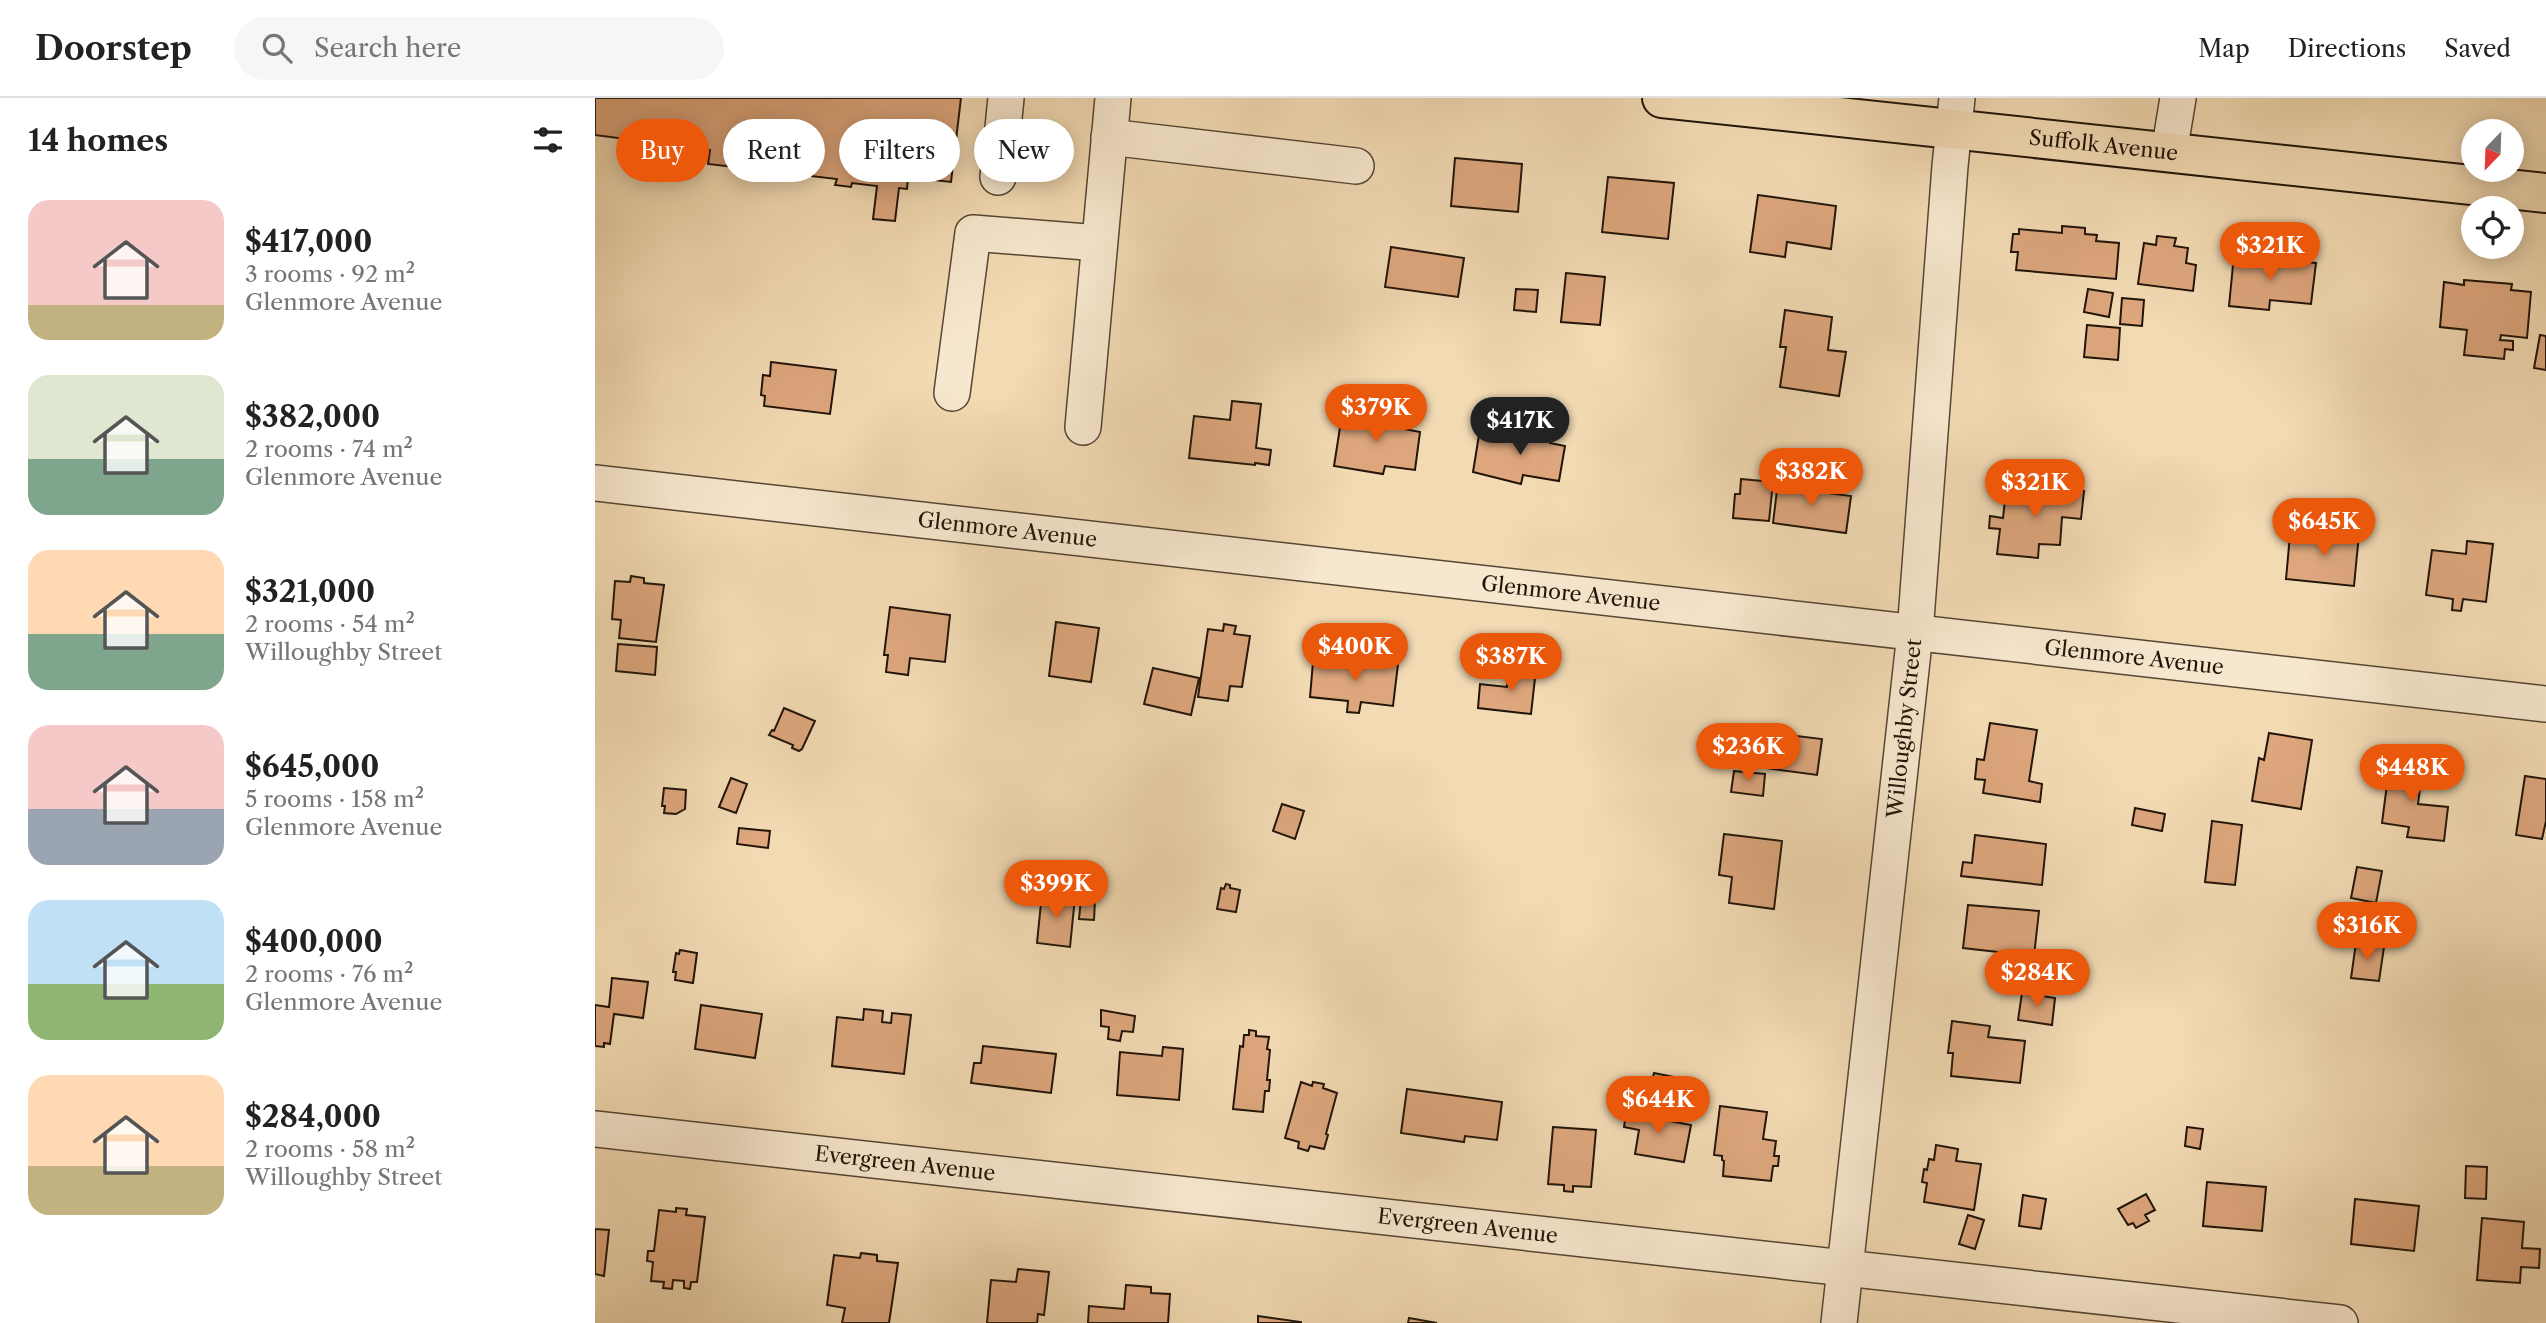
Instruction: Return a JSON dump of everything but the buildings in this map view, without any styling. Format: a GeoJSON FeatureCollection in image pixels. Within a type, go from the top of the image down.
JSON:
{"type":"FeatureCollection","features":[{"type":"Feature","properties":{"kind":"main road","name":"Suffolk Avenue"},"geometry":{"type":"LineString","coordinates":[[1662,98],[1955,114],[2169,153],[2546,193]]}},
{"type":"Feature","properties":{"kind":"street"},"geometry":{"type":"LineString","coordinates":[[1004,119],[1006,98]]}},
{"type":"Feature","properties":{"kind":"street"},"geometry":{"type":"LineString","coordinates":[[1083,426],[1113,98]]}},
{"type":"Feature","properties":{"kind":"street"},"geometry":{"type":"LineString","coordinates":[[2169,153],[2178,98]]}},
{"type":"Feature","properties":{"kind":"street","name":"Willoughby Street"},"geometry":{"type":"LineString","coordinates":[[1839,1323],[1915,633],[1955,114]]}},
{"type":"Feature","properties":{"kind":"street"},"geometry":{"type":"LineString","coordinates":[[1109,137],[1356,166]]}},
{"type":"Feature","properties":{"kind":"street"},"geometry":{"type":"LineString","coordinates":[[952,393],[973,233],[1099,243]]}},
{"type":"Feature","properties":{"kind":"street","name":"Glenmore Avenue"},"geometry":{"type":"LineString","coordinates":[[595,483],[2546,704]]}},
{"type":"Feature","properties":{"kind":"street","name":"Evergreen Avenue"},"geometry":{"type":"LineString","coordinates":[[595,1129],[2340,1323]]}}]}
